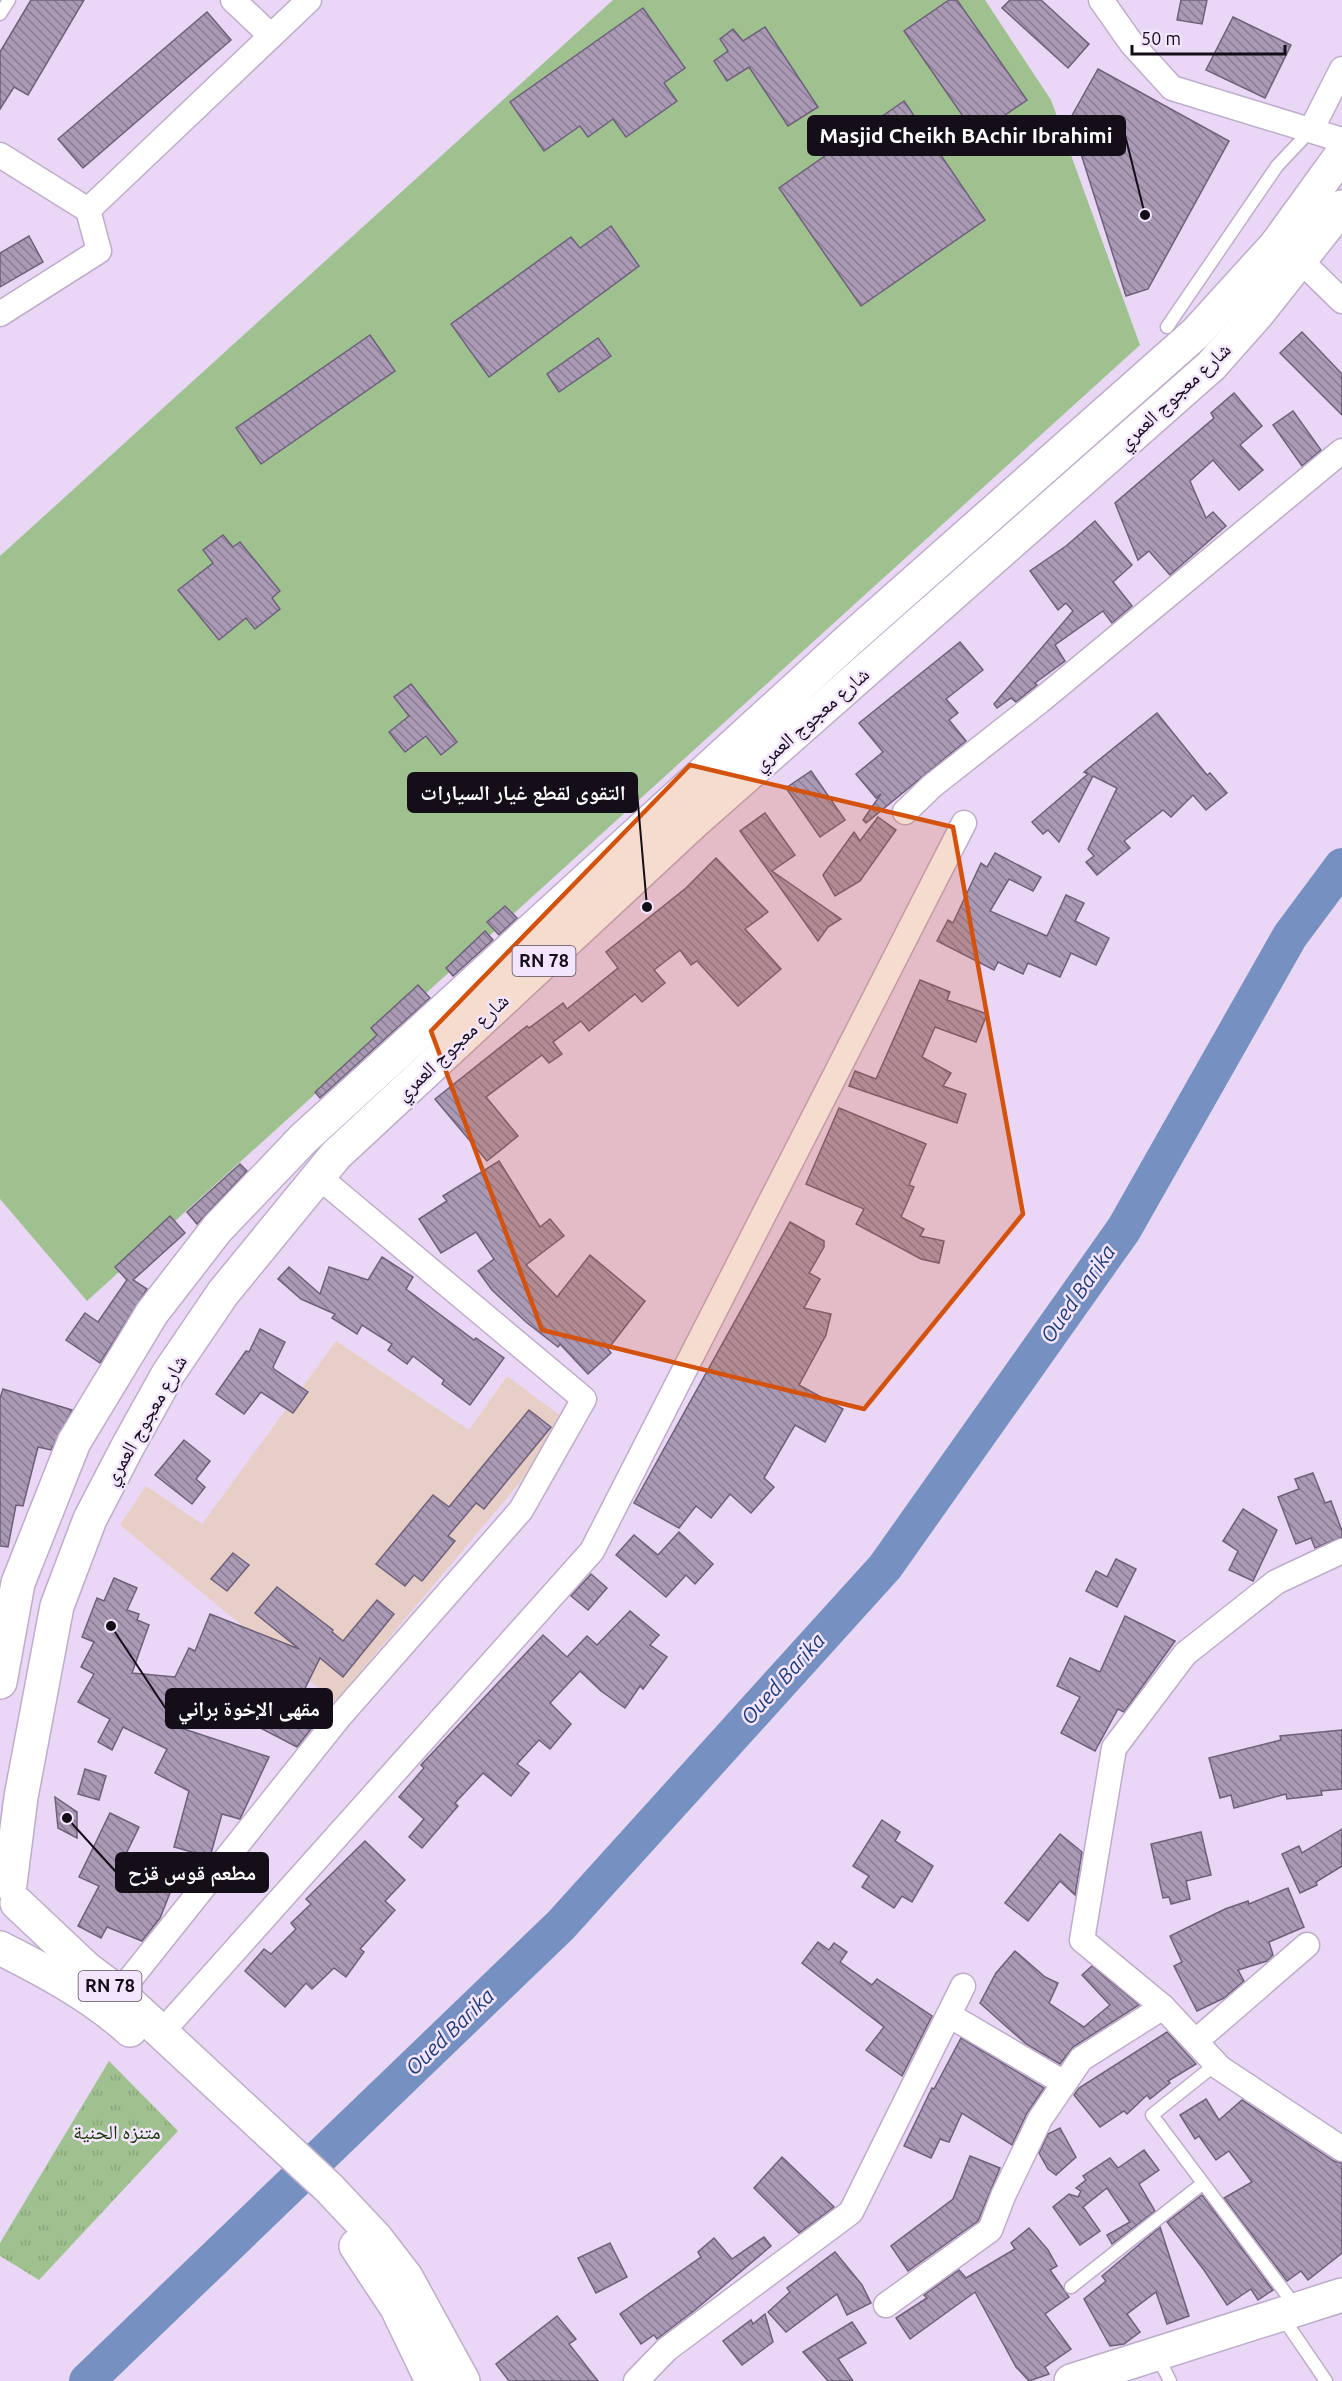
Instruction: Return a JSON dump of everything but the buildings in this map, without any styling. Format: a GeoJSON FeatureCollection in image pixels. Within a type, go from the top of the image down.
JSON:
{"type":"FeatureCollection","features":[{"type":"Feature","properties":{"kind":"main road","name":"شارع معجوج العمري"},"geometry":{"type":"LineString","coordinates":[[0,1682],[18,1583],[74,1442],[152,1313],[217,1229],[311,1131],[840,648],[1196,333],[1276,245],[1342,154]]}},
{"type":"Feature","properties":{"kind":"main road","name":"شارع معجوج العمري"},"geometry":{"type":"LineString","coordinates":[[0,1933],[10,1924],[9,1887],[28,1752],[57,1606],[90,1519],[168,1374],[224,1293],[336,1155],[694,822],[1211,366],[1301,261],[1342,207]]}},
{"type":"Feature","properties":{"kind":"main road","name":"RN 78"},"geometry":{"type":"LineString","coordinates":[[9,1887],[87,1969],[119,1993],[161,2033],[195,2078],[329,2188],[370,2246],[406,2277],[463,2381]]}},
{"type":"Feature","properties":{"kind":"main road"},"geometry":{"type":"LineString","coordinates":[[0,1948],[28,1962],[114,2016],[195,2078]]}},
{"type":"Feature","properties":{"kind":"main road"},"geometry":{"type":"LineString","coordinates":[[370,2246],[432,2381]]}},
{"type":"Feature","properties":{"kind":"main road"},"geometry":{"type":"LineString","coordinates":[[1071,2381],[1163,2368],[1289,2312],[1342,2295]]}},
{"type":"Feature","properties":{"kind":"street"},"geometry":{"type":"LineString","coordinates":[[233,0],[271,36]]}},
{"type":"Feature","properties":{"kind":"street"},"geometry":{"type":"LineString","coordinates":[[88,210],[309,0]]}},
{"type":"Feature","properties":{"kind":"street"},"geometry":{"type":"LineString","coordinates":[[1101,0],[1132,44],[1172,88],[1342,140]]}},
{"type":"Feature","properties":{"kind":"street"},"geometry":{"type":"LineString","coordinates":[[1311,130],[1342,69]]}},
{"type":"Feature","properties":{"kind":"street"},"geometry":{"type":"LineString","coordinates":[[0,155],[88,210],[99,251],[0,314]]}},
{"type":"Feature","properties":{"kind":"street"},"geometry":{"type":"LineString","coordinates":[[1301,261],[1342,301]]}},
{"type":"Feature","properties":{"kind":"street"},"geometry":{"type":"LineString","coordinates":[[905,812],[932,786],[1040,701],[1342,452]]}},
{"type":"Feature","properties":{"kind":"street"},"geometry":{"type":"LineString","coordinates":[[161,2033],[592,1551],[964,823]]}},
{"type":"Feature","properties":{"kind":"street"},"geometry":{"type":"LineString","coordinates":[[119,1993],[340,1716],[521,1510],[584,1399],[319,1177]]}},
{"type":"Feature","properties":{"kind":"street"},"geometry":{"type":"LineString","coordinates":[[1342,1551],[1276,1582],[1185,1654],[1114,1748],[1082,1940],[1163,2007],[1216,2064],[1342,2149]]}},
{"type":"Feature","properties":{"kind":"street"},"geometry":{"type":"LineString","coordinates":[[1196,2040],[1307,1945]]}},
{"type":"Feature","properties":{"kind":"street"},"geometry":{"type":"LineString","coordinates":[[636,2381],[667,2349],[851,2212],[963,1986]]}},
{"type":"Feature","properties":{"kind":"street"},"geometry":{"type":"LineString","coordinates":[[886,2305],[990,2230],[1003,2196],[1040,2120],[1081,2059],[1163,2007]]}},
{"type":"Feature","properties":{"kind":"street"},"geometry":{"type":"LineString","coordinates":[[950,2015],[1064,2083]]}},
{"type":"Feature","properties":{"kind":"lane"},"geometry":{"type":"LineString","coordinates":[[0,14],[9,0]]}},
{"type":"Feature","properties":{"kind":"lane"},"geometry":{"type":"LineString","coordinates":[[1167,327],[1277,166],[1311,130]]}},
{"type":"Feature","properties":{"kind":"lane"},"geometry":{"type":"LineString","coordinates":[[1216,2064],[1152,2115],[1289,2312],[1326,2381]]}},
{"type":"Feature","properties":{"kind":"lane"},"geometry":{"type":"LineString","coordinates":[[1071,2288],[1202,2184]]}},
{"type":"Feature","properties":{"kind":"highlighted area"},"geometry":{"type":"Polygon","coordinates":[[[690,765],[953,827],[1023,1214],[864,1409],[542,1330],[431,1031],[690,765]]]}},
{"type":"Feature","properties":{"kind":"shaded area"},"geometry":{"type":"Polygon","coordinates":[[[336,1341],[469,1430],[507,1376],[570,1423],[335,1702],[120,1525],[146,1486],[202,1524],[336,1341]]]}},
{"type":"Feature","properties":{"kind":"green space"},"geometry":{"type":"Polygon","coordinates":[[[613,0],[985,0],[1051,100],[1140,345],[87,1301],[0,1199],[0,556],[613,0]]]}},
{"type":"Feature","properties":{"kind":"green space","name":"متنزه الحنية"},"geometry":{"type":"Polygon","coordinates":[[[109,2061],[178,2131],[39,2280],[0,2256],[0,2243],[109,2061]]]}},
{"type":"Feature","properties":{"kind":"waterway","name":"Oued Barika"},"geometry":{"type":"LineString","coordinates":[[87,2381],[561,1925],[885,1567],[1124,1229],[1290,936],[1342,866]]}},
{"type":"Feature","properties":{"kind":"place","name":"Masjid Cheikh BAchir Ibrahimi"},"geometry":{"type":"Point","coordinates":[1145,215]}},
{"type":"Feature","properties":{"kind":"place","name":"التقوى لقطع غيار السيارات"},"geometry":{"type":"Point","coordinates":[647,907]}},
{"type":"Feature","properties":{"kind":"place","name":"مقهى الإخوة براني"},"geometry":{"type":"Point","coordinates":[111,1626]}},
{"type":"Feature","properties":{"kind":"place","name":"مطعم قوس قزح"},"geometry":{"type":"Point","coordinates":[67,1818]}}]}
